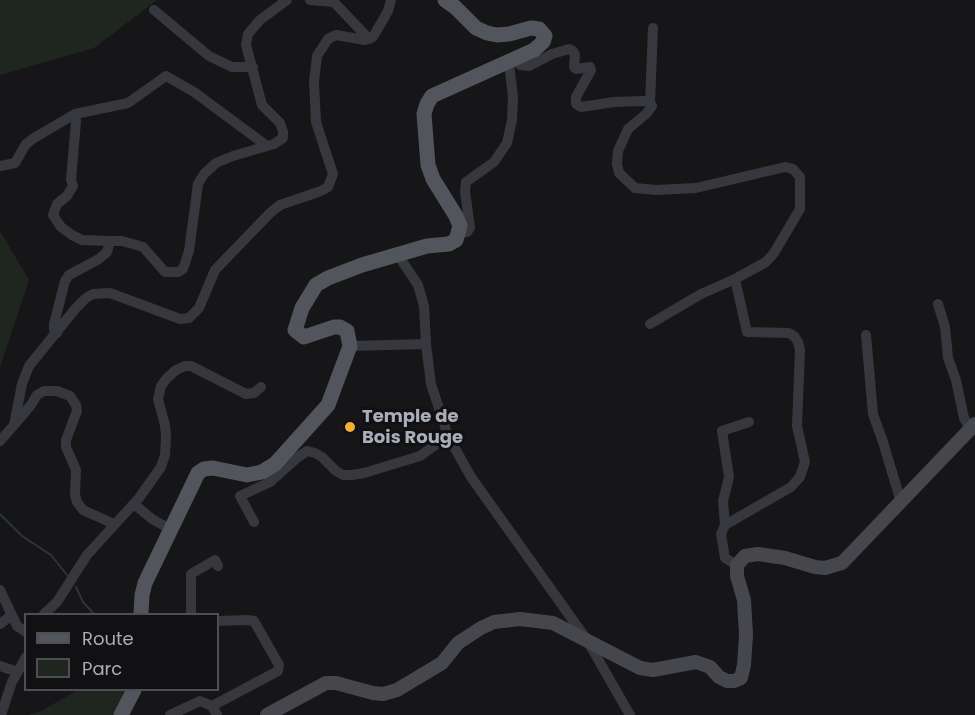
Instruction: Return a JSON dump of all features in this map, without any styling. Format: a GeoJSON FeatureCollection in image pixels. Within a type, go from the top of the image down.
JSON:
{"type":"FeatureCollection","features":[{"type":"Feature","properties":{"kind":"main road"},"geometry":{"type":"LineString","coordinates":[[141,613],[145,583],[193,480],[200,471],[213,468],[247,475],[262,472],[275,465],[328,405],[350,346],[346,331],[340,327],[304,338],[295,330],[296,323],[316,285],[362,265],[427,246],[449,244],[456,240],[460,226],[433,179],[428,165],[424,114],[427,104],[432,96],[534,50],[543,42],[545,36],[539,29],[531,28],[509,34],[487,33],[476,28],[445,0]]}},
{"type":"Feature","properties":{"kind":"main road"},"geometry":{"type":"LineString","coordinates":[[121,715],[133,691]]}},
{"type":"Feature","properties":{"kind":"street"},"geometry":{"type":"LineString","coordinates":[[75,114],[71,180],[73,186],[54,209],[56,221],[72,235],[82,240],[122,241],[138,245],[150,254],[165,272],[178,272],[183,269],[189,251],[200,179],[216,163],[279,142],[283,138],[280,123],[262,105],[246,45],[248,34],[260,20],[287,0]]}},
{"type":"Feature","properties":{"kind":"street"},"geometry":{"type":"LineString","coordinates":[[310,0],[333,1],[369,39]]}},
{"type":"Feature","properties":{"kind":"street"},"geometry":{"type":"LineString","coordinates":[[14,425],[22,384],[29,366],[86,298],[102,293],[120,296],[180,319],[189,318],[196,312],[215,270],[270,213],[280,205],[327,187],[332,181],[333,174],[316,122],[314,82],[317,56],[328,39],[336,35],[369,39],[376,33],[391,0]]}},
{"type":"Feature","properties":{"kind":"street"},"geometry":{"type":"LineString","coordinates":[[154,10],[209,56],[232,67],[253,67]]}},
{"type":"Feature","properties":{"kind":"street"},"geometry":{"type":"LineString","coordinates":[[650,324],[701,294],[766,262],[774,253],[800,209],[800,177],[793,169],[785,167],[696,188],[656,190],[635,188],[619,173],[618,151],[628,129],[646,114],[651,106],[653,28]]}},
{"type":"Feature","properties":{"kind":"street"},"geometry":{"type":"LineString","coordinates":[[459,233],[467,232],[470,228],[466,182],[494,162],[507,143],[512,120],[513,61],[529,66],[552,54],[569,49],[575,55],[573,67],[576,69],[590,67],[591,70],[576,97],[576,104],[581,107],[614,102],[645,101],[650,103]]}},
{"type":"Feature","properties":{"kind":"street"},"geometry":{"type":"LineString","coordinates":[[0,166],[15,163],[26,144],[75,114],[128,103],[166,76],[195,92],[267,146]]}},
{"type":"Feature","properties":{"kind":"street"},"geometry":{"type":"LineString","coordinates":[[57,333],[54,330],[54,324],[65,281],[69,275],[99,259],[107,252],[110,241]]}},
{"type":"Feature","properties":{"kind":"street"},"geometry":{"type":"LineString","coordinates":[[398,255],[418,285],[425,313],[431,384],[448,436],[466,470],[587,640],[630,715]]}},
{"type":"Feature","properties":{"kind":"street"},"geometry":{"type":"LineString","coordinates":[[725,525],[791,487],[800,477],[805,462],[797,426],[800,350],[798,342],[789,333],[747,332],[735,279]]}},
{"type":"Feature","properties":{"kind":"street"},"geometry":{"type":"LineString","coordinates":[[267,715],[326,683],[336,683],[383,694],[397,690],[442,663],[467,636],[494,622],[520,619],[553,623],[640,668],[653,670],[696,662],[710,667],[727,681],[741,678],[746,635],[744,600],[737,576],[737,565],[745,556],[758,554],[785,558],[815,567],[834,567],[842,563],[973,427],[964,418],[956,380],[948,358],[945,327],[939,304]]}},
{"type":"Feature","properties":{"kind":"street"},"geometry":{"type":"LineString","coordinates":[[866,335],[873,414],[901,502]]}},
{"type":"Feature","properties":{"kind":"street"},"geometry":{"type":"LineString","coordinates":[[350,346],[426,344]]}},
{"type":"Feature","properties":{"kind":"street"},"geometry":{"type":"LineString","coordinates":[[46,613],[57,602],[82,563],[134,504],[159,471],[164,461],[165,425],[158,399],[161,386],[167,378],[176,370],[190,366],[246,394],[254,393],[261,387]]}},
{"type":"Feature","properties":{"kind":"street"},"geometry":{"type":"LineString","coordinates":[[0,441],[37,395],[44,391],[57,391],[70,396],[77,411],[66,440],[66,447],[76,470],[77,502],[83,510],[114,524]]}},
{"type":"Feature","properties":{"kind":"street"},"geometry":{"type":"LineString","coordinates":[[737,565],[725,558],[721,534],[725,525],[723,501],[729,477],[722,431],[749,422]]}},
{"type":"Feature","properties":{"kind":"street"},"geometry":{"type":"LineString","coordinates":[[254,522],[240,496],[270,482],[297,457],[306,452],[322,457],[343,475],[352,475],[420,456],[448,436]]}},
{"type":"Feature","properties":{"kind":"street"},"geometry":{"type":"LineString","coordinates":[[134,504],[152,519],[170,529]]}},
{"type":"Feature","properties":{"kind":"street"},"geometry":{"type":"LineString","coordinates":[[191,613],[191,574],[215,560],[218,566]]}},
{"type":"Feature","properties":{"kind":"street"},"geometry":{"type":"LineString","coordinates":[[0,590],[17,626],[24,631]]}},
{"type":"Feature","properties":{"kind":"street"},"geometry":{"type":"LineString","coordinates":[[0,624],[12,615]]}},
{"type":"Feature","properties":{"kind":"street"},"geometry":{"type":"LineString","coordinates":[[170,715],[199,695],[215,711],[278,671],[279,665],[254,621],[219,621]]}},
{"type":"Feature","properties":{"kind":"street"},"geometry":{"type":"LineString","coordinates":[[1,715],[7,695],[24,661]]}},
{"type":"Feature","properties":{"kind":"street"},"geometry":{"type":"LineString","coordinates":[[0,666],[18,672]]}},
{"type":"Feature","properties":{"kind":"green space"},"geometry":{"type":"Polygon","coordinates":[[[0,0],[157,0],[94,48],[0,75],[0,0]]]}},
{"type":"Feature","properties":{"kind":"green space"},"geometry":{"type":"Polygon","coordinates":[[[0,231],[29,280],[0,367],[0,231]]]}},
{"type":"Feature","properties":{"kind":"green space"},"geometry":{"type":"Polygon","coordinates":[[[76,691],[133,691],[121,715],[28,715],[41,711],[76,691]]]}},
{"type":"Feature","properties":{"kind":"waterway"},"geometry":{"type":"LineString","coordinates":[[0,514],[22,536],[51,555],[67,575]]}},
{"type":"Feature","properties":{"kind":"waterway"},"geometry":{"type":"LineString","coordinates":[[76,587],[83,602],[93,613]]}},
{"type":"Feature","properties":{"kind":"place","name":"Temple de Bois Rouge"},"geometry":{"type":"Point","coordinates":[350,427]}}]}
